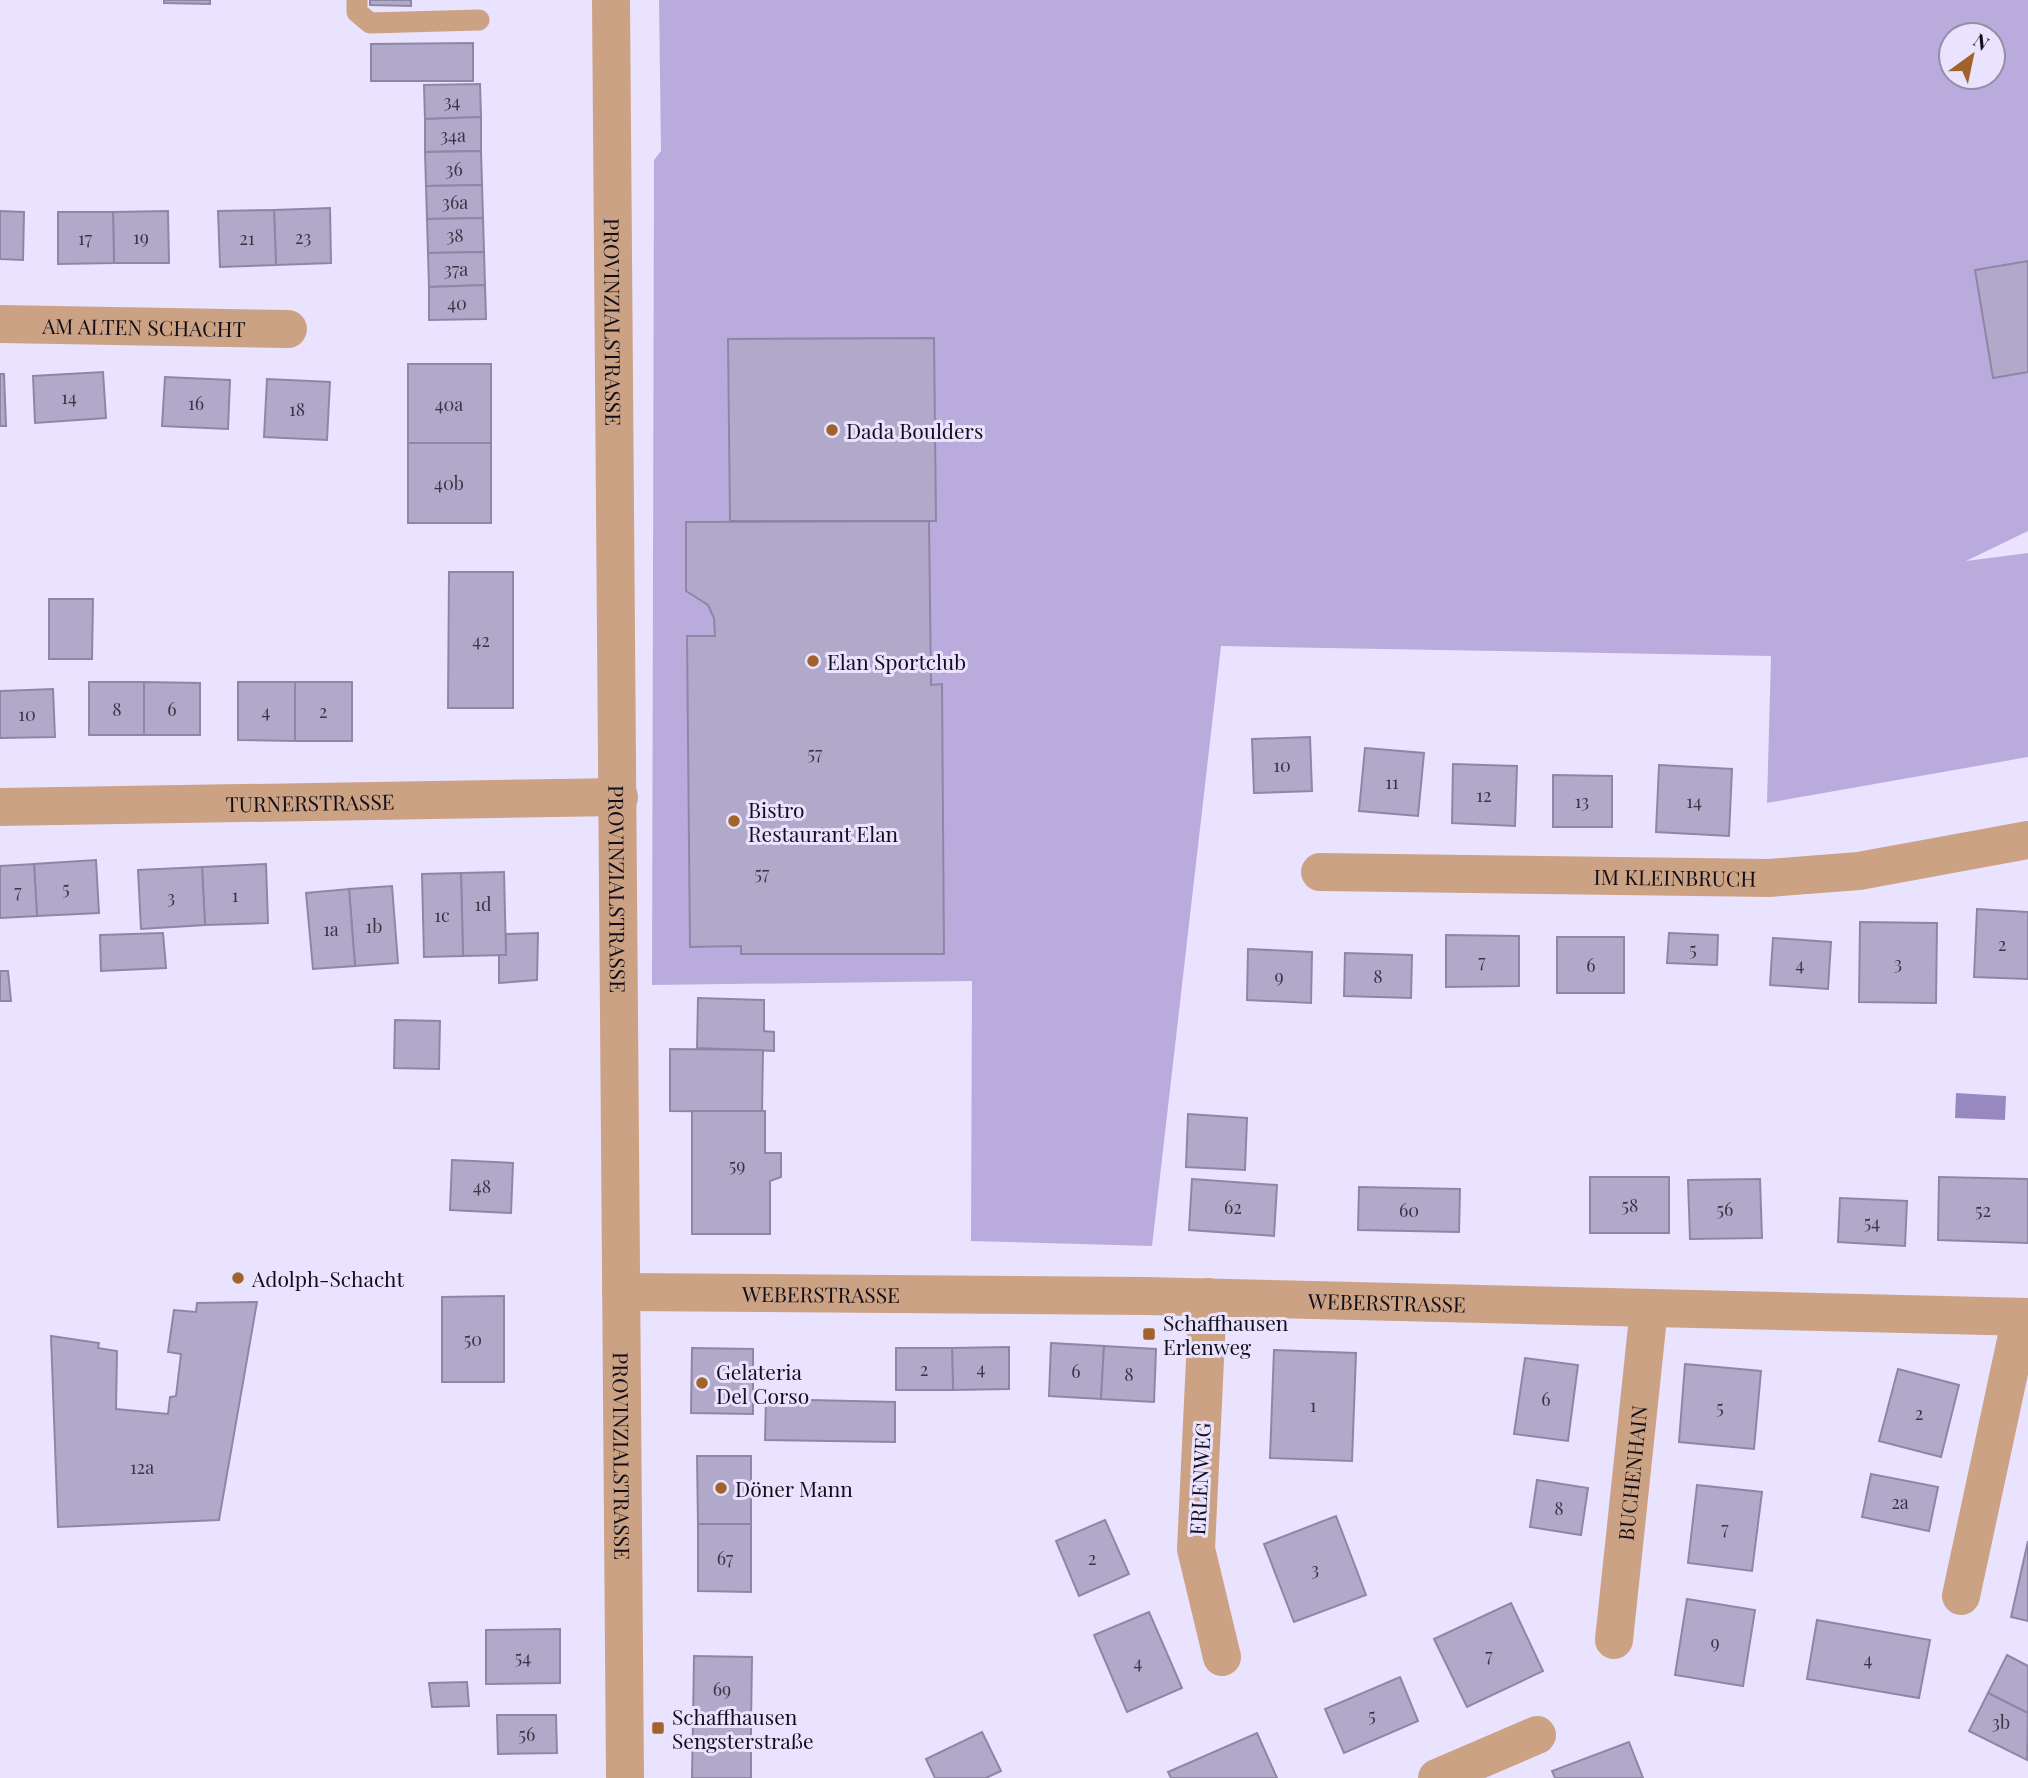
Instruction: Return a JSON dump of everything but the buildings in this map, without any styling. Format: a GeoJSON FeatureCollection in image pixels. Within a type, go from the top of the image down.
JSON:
{"type":"FeatureCollection","features":[{"type":"Feature","properties":{"kind":"street","name":"PROVINZIALSTRASSE"},"geometry":{"type":"LineString","coordinates":[[611,0],[625,1778]]}},
{"type":"Feature","properties":{"kind":"street","name":"AM ALTEN SCHACHT"},"geometry":{"type":"LineString","coordinates":[[0,324],[288,329]]}},
{"type":"Feature","properties":{"kind":"street","name":"TURNERSTRASSE"},"geometry":{"type":"LineString","coordinates":[[0,807],[619,797]]}},
{"type":"Feature","properties":{"kind":"street","name":"IM KLEINBRUCH"},"geometry":{"type":"LineString","coordinates":[[1320,872],[1769,878],[1859,871],[2028,840]]}},
{"type":"Feature","properties":{"kind":"street","name":"WEBERSTRASSE"},"geometry":{"type":"LineString","coordinates":[[621,1292],[1208,1297],[2024,1317]]}},
{"type":"Feature","properties":{"kind":"street","name":"ERLENWEG"},"geometry":{"type":"LineString","coordinates":[[1208,1297],[1196,1549],[1222,1657]]}},
{"type":"Feature","properties":{"kind":"street","name":"BUCHENHAIN"},"geometry":{"type":"LineString","coordinates":[[1614,1640],[1649,1308]]}},
{"type":"Feature","properties":{"kind":"street"},"geometry":{"type":"LineString","coordinates":[[1961,1596],[2024,1317]]}},
{"type":"Feature","properties":{"kind":"street"},"geometry":{"type":"LineString","coordinates":[[1437,1778],[1537,1735]]}},
{"type":"Feature","properties":{"kind":"lane"},"geometry":{"type":"LineString","coordinates":[[357,0],[357,12],[370,23],[479,20]]}},
{"type":"Feature","properties":{"kind":"shaded area"},"geometry":{"type":"Polygon","coordinates":[[[659,0],[2028,0],[2028,531],[1966,561],[2028,553],[2028,757],[1767,803],[1771,656],[1221,646],[1152,1246],[971,1241],[972,981],[652,985],[654,160],[661,151],[659,0]]]}},
{"type":"Feature","properties":{"kind":"shaded area"},"geometry":{"type":"Polygon","coordinates":[[[1956,1093],[2006,1096],[2005,1120],[1955,1118],[1956,1093]]]}},
{"type":"Feature","properties":{"kind":"place","name":"Dada Boulders"},"geometry":{"type":"Point","coordinates":[832,430]}},
{"type":"Feature","properties":{"kind":"place","name":"Elan Sportclub"},"geometry":{"type":"Point","coordinates":[813,661]}},
{"type":"Feature","properties":{"kind":"place","name":"Bistro Restaurant Elan"},"geometry":{"type":"Point","coordinates":[734,821]}},
{"type":"Feature","properties":{"kind":"place","name":"Adolph-Schacht"},"geometry":{"type":"Point","coordinates":[238,1278]}},
{"type":"Feature","properties":{"kind":"place","name":"Schaffhausen Erlenweg"},"geometry":{"type":"Point","coordinates":[1149,1334]}},
{"type":"Feature","properties":{"kind":"place","name":"Gelateria Del Corso"},"geometry":{"type":"Point","coordinates":[702,1383]}},
{"type":"Feature","properties":{"kind":"place","name":"Döner Mann"},"geometry":{"type":"Point","coordinates":[721,1488]}},
{"type":"Feature","properties":{"kind":"place","name":"Schaffhausen Sengsterstraße"},"geometry":{"type":"Point","coordinates":[658,1728]}}]}
